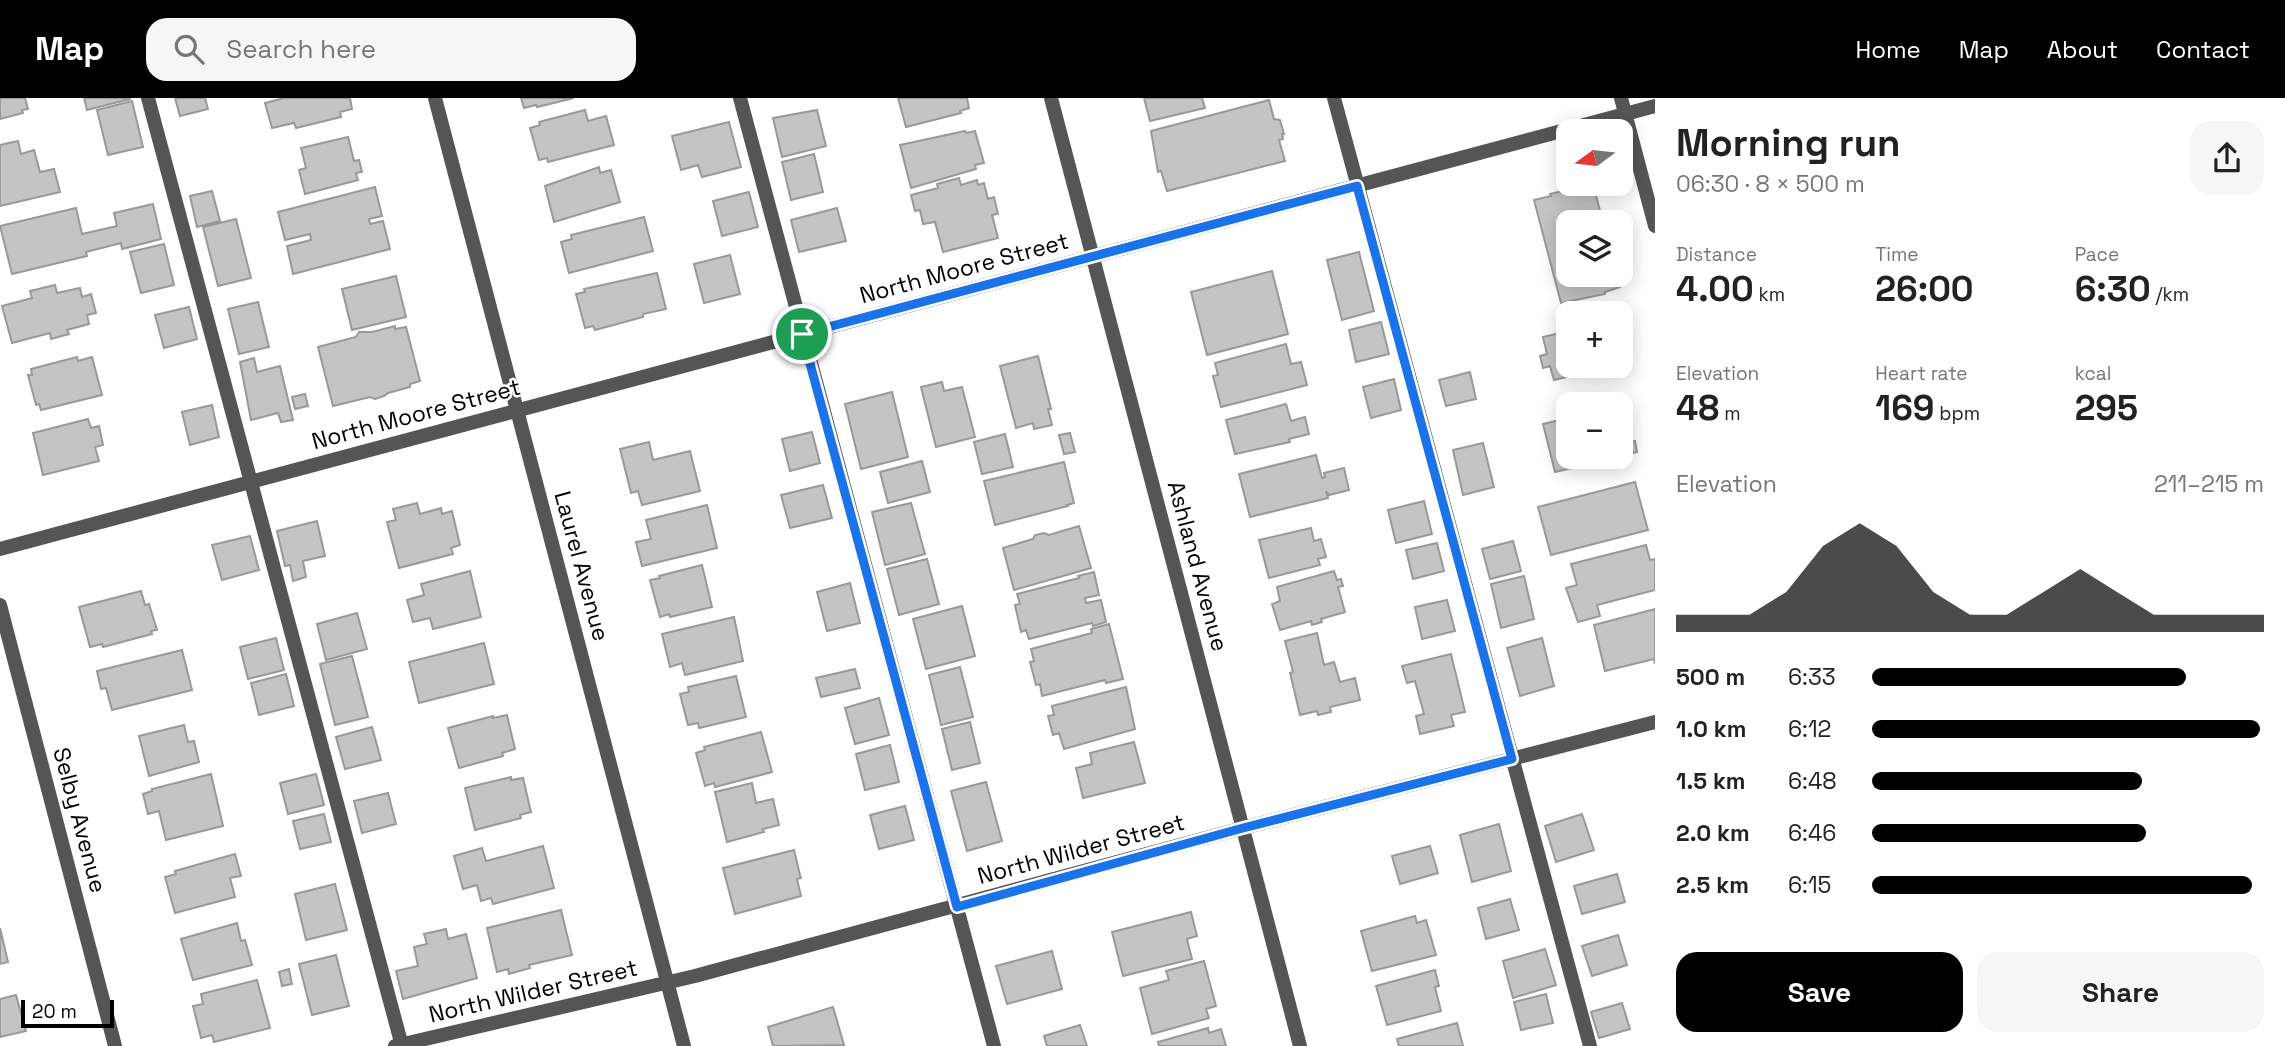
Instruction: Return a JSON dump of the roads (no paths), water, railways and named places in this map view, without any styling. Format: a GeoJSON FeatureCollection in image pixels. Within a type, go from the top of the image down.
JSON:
{"type":"FeatureCollection","features":[{"type":"Feature","properties":{"kind":"street"},"geometry":{"type":"LineString","coordinates":[[148,98],[400,1045]]}},
{"type":"Feature","properties":{"kind":"street","name":"Laurel Avenue"},"geometry":{"type":"LineString","coordinates":[[435,98],[684,1046]]}},
{"type":"Feature","properties":{"kind":"street"},"geometry":{"type":"LineString","coordinates":[[740,98],[994,1046]]}},
{"type":"Feature","properties":{"kind":"street","name":"Ashland Avenue"},"geometry":{"type":"LineString","coordinates":[[1051,98],[1300,1046]]}},
{"type":"Feature","properties":{"kind":"street"},"geometry":{"type":"LineString","coordinates":[[1335,98],[1590,1046]]}},
{"type":"Feature","properties":{"kind":"street"},"geometry":{"type":"LineString","coordinates":[[1621,98],[1655,226]]}},
{"type":"Feature","properties":{"kind":"street","name":"North Moore Street"},"geometry":{"type":"LineString","coordinates":[[0,549],[1655,106]]}},
{"type":"Feature","properties":{"kind":"street","name":"Selby Avenue"},"geometry":{"type":"LineString","coordinates":[[0,605],[115,1046]]}},
{"type":"Feature","properties":{"kind":"street","name":"North Wilder Street"},"geometry":{"type":"LineString","coordinates":[[400,1045],[667,983],[1243,828],[1655,722]]}}]}
